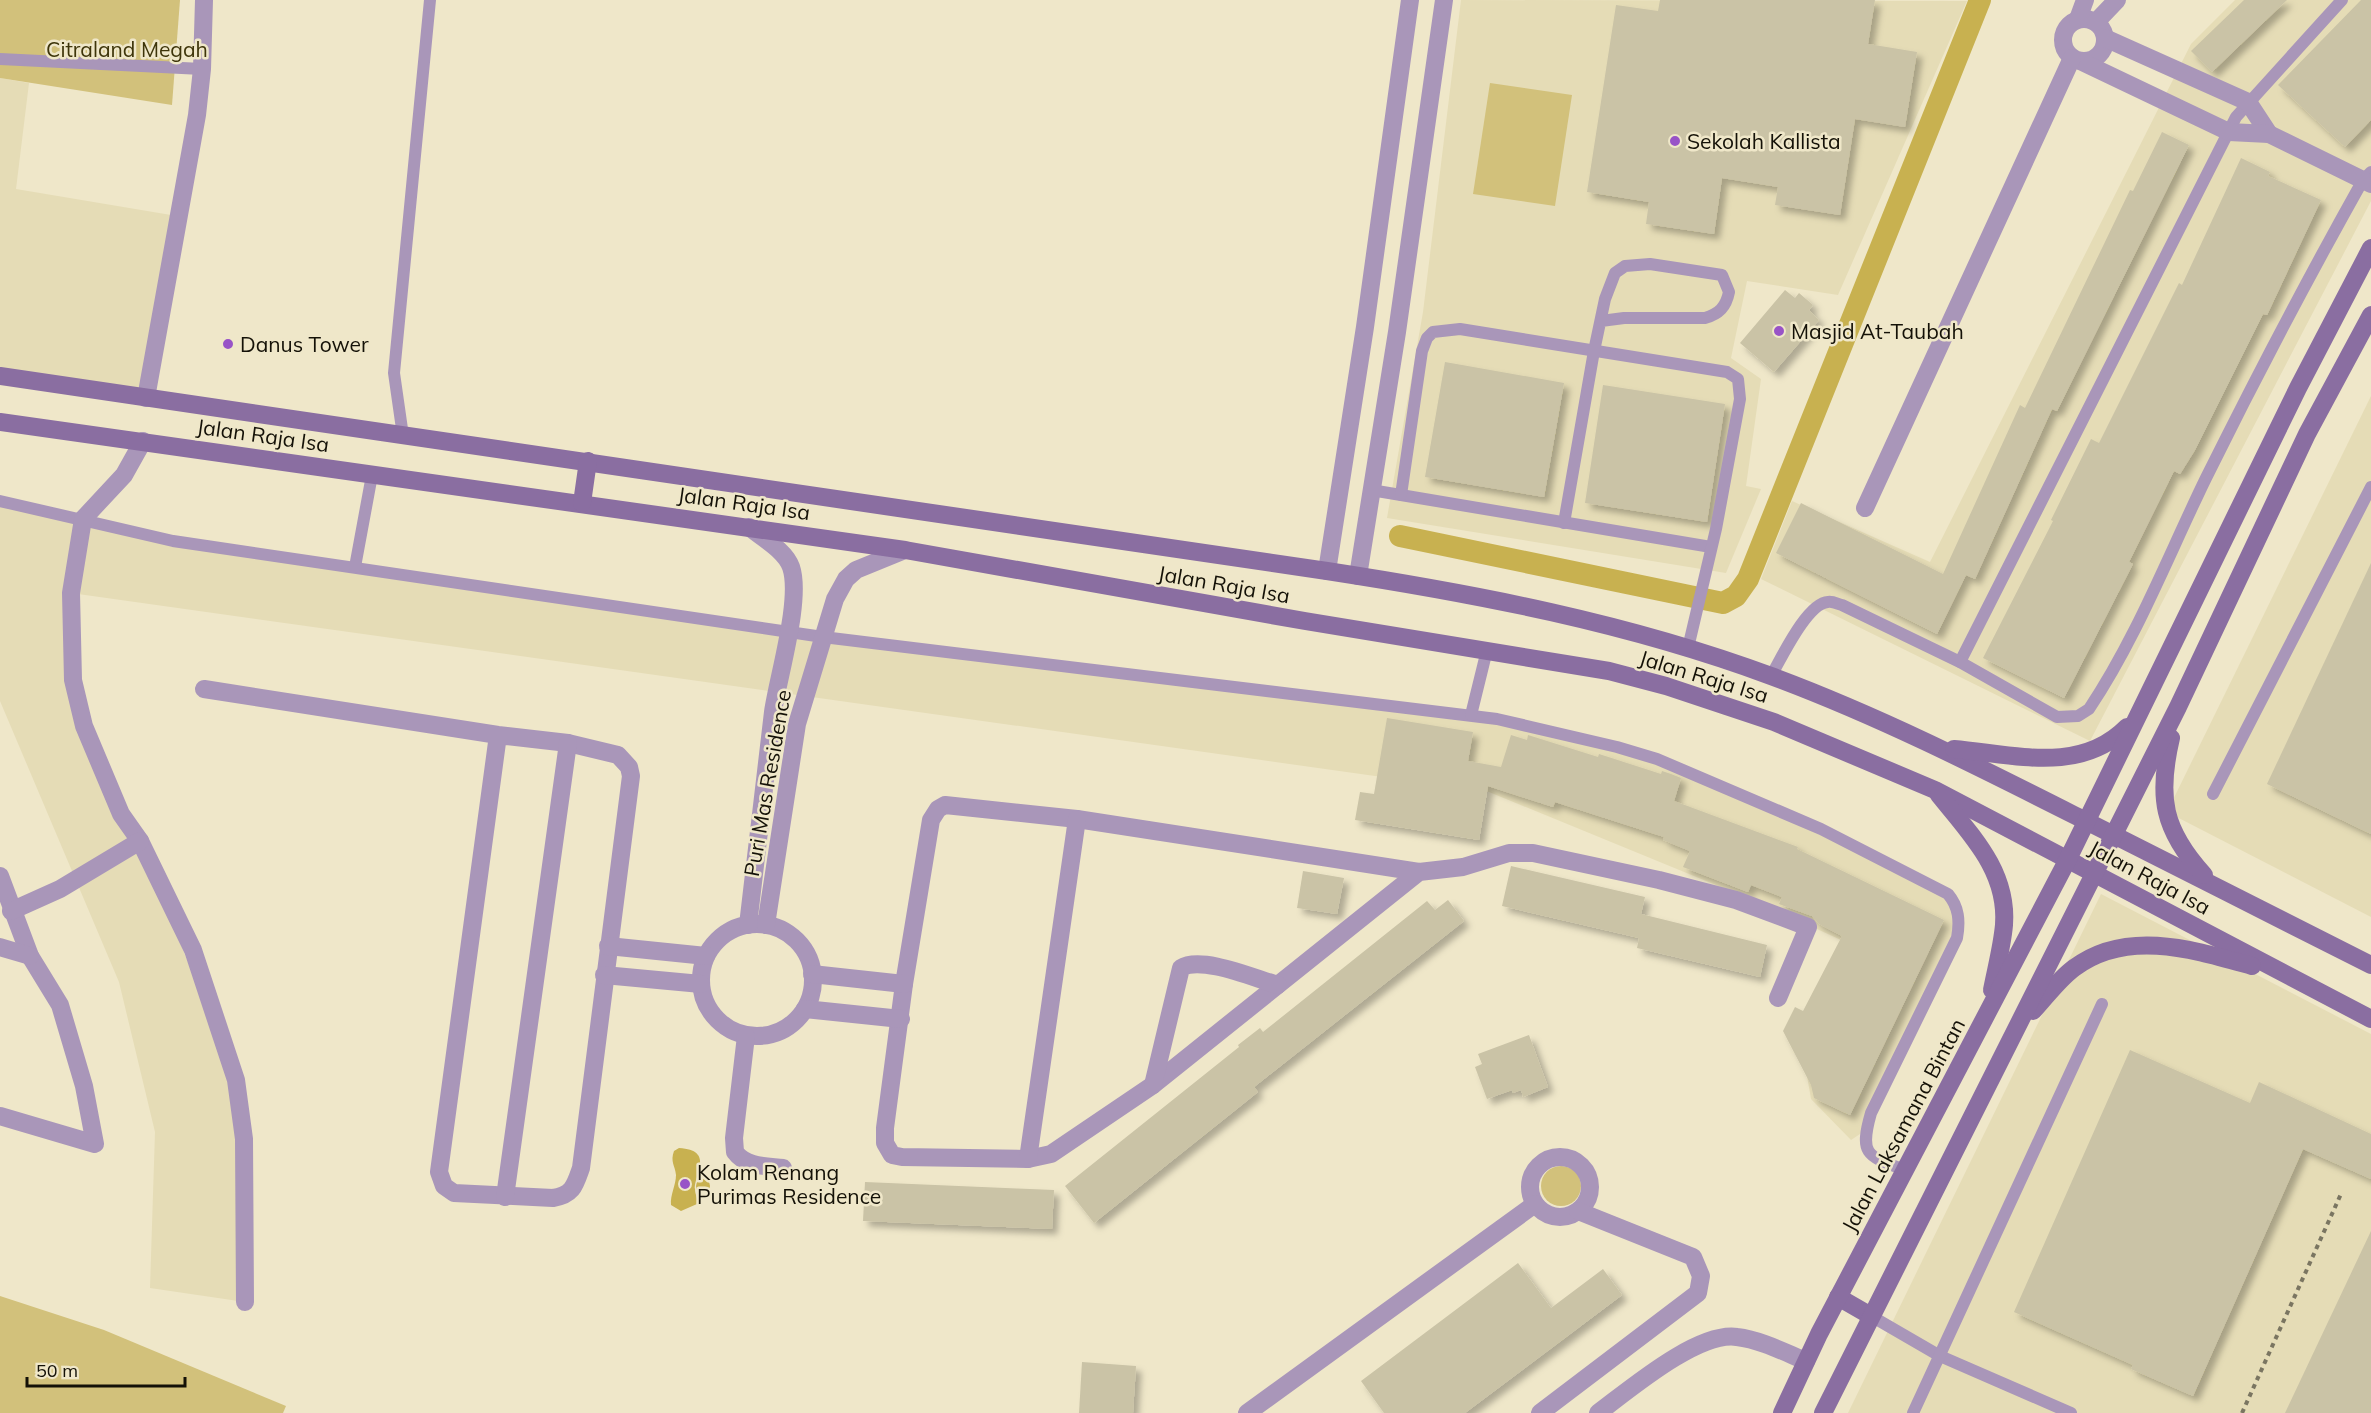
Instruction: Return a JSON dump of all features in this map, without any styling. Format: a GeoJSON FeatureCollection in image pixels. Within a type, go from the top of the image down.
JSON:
{"type":"FeatureCollection","features":[{"type":"Feature","properties":{"kind":"main road","name":"Jalan Laksamana Bintan"},"geometry":{"type":"LineString","coordinates":[[1782,1413],[1838,1298],[2068,859],[2084,820],[2138,716],[2298,387],[2371,248]]}},
{"type":"Feature","properties":{"kind":"main road"},"geometry":{"type":"LineString","coordinates":[[1823,1413],[2178,707],[2307,435],[2371,315]]}},
{"type":"Feature","properties":{"kind":"main road","name":"Jalan Raja Isa"},"geometry":{"type":"LineString","coordinates":[[0,376],[1327,571],[1497,600],[1688,648],[1771,676],[1943,748],[2371,966]]}},
{"type":"Feature","properties":{"kind":"main road","name":"Jalan Raja Isa"},"geometry":{"type":"LineString","coordinates":[[0,422],[749,526],[905,550],[1305,621],[1609,671],[1666,686],[1774,722],[1935,790],[2095,872],[2284,976],[2371,1019]]}},
{"type":"Feature","properties":{"kind":"main road"},"geometry":{"type":"LineString","coordinates":[[582,503],[588,461]]}},
{"type":"Feature","properties":{"kind":"main road"},"geometry":{"type":"LineString","coordinates":[[2178,707],[2166,759],[2163,787],[2168,814],[2179,846],[2211,884]]}},
{"type":"Feature","properties":{"kind":"main road"},"geometry":{"type":"LineString","coordinates":[[1943,748],[2039,758],[2086,753],[2106,746],[2138,716]]}},
{"type":"Feature","properties":{"kind":"main road"},"geometry":{"type":"LineString","coordinates":[[1935,790],[1981,847],[2001,886],[2004,926],[1989,1009]]}},
{"type":"Feature","properties":{"kind":"main road"},"geometry":{"type":"LineString","coordinates":[[2015,1031],[2074,968],[2091,958],[2120,948],[2144,945],[2171,946],[2284,976]]}},
{"type":"Feature","properties":{"kind":"main road"},"geometry":{"type":"LineString","coordinates":[[1838,1298],[1871,1316]]}},
{"type":"Feature","properties":{"kind":"street"},"geometry":{"type":"LineString","coordinates":[[146,398],[197,115],[202,69],[204,0]]}},
{"type":"Feature","properties":{"kind":"street"},"geometry":{"type":"LineString","coordinates":[[1327,571],[1365,327],[1410,0]]}},
{"type":"Feature","properties":{"kind":"street"},"geometry":{"type":"LineString","coordinates":[[1358,576],[1397,332],[1444,0]]}},
{"type":"Feature","properties":{"kind":"street"},"geometry":{"type":"LineString","coordinates":[[2085,0],[2078,19],[2065,29],[2062,37],[2062,45],[2076,60],[2229,132],[2269,134],[2368,179]]}},
{"type":"Feature","properties":{"kind":"street"},"geometry":{"type":"LineString","coordinates":[[2076,60],[2090,60],[2104,47],[2101,30],[2117,0]]}},
{"type":"Feature","properties":{"kind":"street"},"geometry":{"type":"LineString","coordinates":[[2078,19],[2248,102],[2269,134]]}},
{"type":"Feature","properties":{"kind":"street"},"geometry":{"type":"LineString","coordinates":[[1864,508],[2076,60]]}},
{"type":"Feature","properties":{"kind":"street"},"geometry":{"type":"LineString","coordinates":[[1365,327],[1397,332]]}},
{"type":"Feature","properties":{"kind":"street"},"geometry":{"type":"LineString","coordinates":[[142,441],[124,476],[83,519],[71,592],[73,680],[89,737],[121,814],[140,842],[193,950],[236,1080],[244,1139],[245,1302]]}},
{"type":"Feature","properties":{"kind":"street","name":"Puri Mas Residence"},"geometry":{"type":"LineString","coordinates":[[749,526],[787,559],[792,569],[792,597],[788,631],[774,710],[757,925]]}},
{"type":"Feature","properties":{"kind":"street","name":"Puri Mas Residence"},"geometry":{"type":"LineString","coordinates":[[757,925],[797,724],[835,599],[846,579],[867,563],[905,550]]}},
{"type":"Feature","properties":{"kind":"street"},"geometry":{"type":"LineString","coordinates":[[204,689],[498,735],[568,743],[618,755],[629,767],[631,776],[581,1167],[574,1190],[563,1197],[505,1197],[454,1193],[444,1186],[439,1172],[498,735]]}},
{"type":"Feature","properties":{"kind":"street"},"geometry":{"type":"LineString","coordinates":[[505,1197],[568,743]]}},
{"type":"Feature","properties":{"kind":"street"},"geometry":{"type":"LineString","coordinates":[[1419,872],[1153,1085],[1051,1154],[1028,1159],[892,1155],[885,1143],[904,984],[931,820],[938,809],[945,805],[1077,819],[1419,872],[1463,867],[1519,851],[1659,880],[1736,900],[1808,927],[1778,998]]}},
{"type":"Feature","properties":{"kind":"street"},"geometry":{"type":"LineString","coordinates":[[1028,1159],[1077,819]]}},
{"type":"Feature","properties":{"kind":"street"},"geometry":{"type":"LineString","coordinates":[[11,911],[60,889],[140,842]]}},
{"type":"Feature","properties":{"kind":"street"},"geometry":{"type":"LineString","coordinates":[[0,876],[11,911],[30,956],[60,1005],[84,1086],[95,1144],[0,1116]]}},
{"type":"Feature","properties":{"kind":"street"},"geometry":{"type":"LineString","coordinates":[[757,925],[780,929],[797,942],[808,960],[812,974],[811,991],[805,1009],[789,1026],[769,1035],[746,1036],[728,1029],[714,1017],[705,1001],[701,984],[706,956],[723,935],[757,925]]}},
{"type":"Feature","properties":{"kind":"street"},"geometry":{"type":"LineString","coordinates":[[608,946],[706,956]]}},
{"type":"Feature","properties":{"kind":"street"},"geometry":{"type":"LineString","coordinates":[[0,947],[30,956]]}},
{"type":"Feature","properties":{"kind":"street"},"geometry":{"type":"LineString","coordinates":[[1153,1085],[1181,968],[1191,964],[1214,966],[1278,985]]}},
{"type":"Feature","properties":{"kind":"street"},"geometry":{"type":"LineString","coordinates":[[812,974],[904,984]]}},
{"type":"Feature","properties":{"kind":"street"},"geometry":{"type":"LineString","coordinates":[[604,975],[701,984]]}},
{"type":"Feature","properties":{"kind":"street"},"geometry":{"type":"LineString","coordinates":[[805,1009],[901,1019]]}},
{"type":"Feature","properties":{"kind":"street"},"geometry":{"type":"LineString","coordinates":[[746,1036],[734,1138],[735,1152],[744,1161],[754,1165],[783,1168]]}},
{"type":"Feature","properties":{"kind":"street"},"geometry":{"type":"LineString","coordinates":[[1566,1157],[1584,1167],[1589,1177],[1589,1196],[1578,1211],[1560,1217],[1551,1216],[1535,1204],[1530,1185],[1538,1166],[1546,1160],[1566,1157]]}},
{"type":"Feature","properties":{"kind":"street"},"geometry":{"type":"LineString","coordinates":[[1247,1413],[1535,1204]]}},
{"type":"Feature","properties":{"kind":"street"},"geometry":{"type":"LineString","coordinates":[[1540,1413],[1698,1293],[1701,1276],[1693,1257],[1578,1211]]}},
{"type":"Feature","properties":{"kind":"street"},"geometry":{"type":"LineString","coordinates":[[1598,1413],[1696,1345],[1734,1336],[1761,1343],[1806,1361]]}},
{"type":"Feature","properties":{"kind":"lane"},"geometry":{"type":"LineString","coordinates":[[404,436],[393,373],[430,0]]}},
{"type":"Feature","properties":{"kind":"lane"},"geometry":{"type":"LineString","coordinates":[[1960,662],[2229,132],[2248,102],[2342,0]]}},
{"type":"Feature","properties":{"kind":"lane"},"geometry":{"type":"LineString","coordinates":[[0,59],[202,69]]}},
{"type":"Feature","properties":{"kind":"lane"},"geometry":{"type":"LineString","coordinates":[[1771,676],[1805,618],[1818,605],[1828,602],[1842,605],[1960,662],[2056,717],[2078,716],[2089,709],[2137,628],[2206,478],[2314,266],[2368,179]]}},
{"type":"Feature","properties":{"kind":"lane"},"geometry":{"type":"LineString","coordinates":[[1564,523],[1594,351],[1610,282],[1615,273],[1625,266],[1650,264],[1722,275],[1729,292],[1722,309],[1716,315],[1705,318],[1624,318],[1601,321]]}},
{"type":"Feature","properties":{"kind":"lane"},"geometry":{"type":"LineString","coordinates":[[1401,495],[1422,351],[1433,332],[1460,329],[1718,370],[1738,379],[1740,399],[1711,547],[1688,648]]}},
{"type":"Feature","properties":{"kind":"lane"},"geometry":{"type":"LineString","coordinates":[[356,567],[372,475]]}},
{"type":"Feature","properties":{"kind":"lane"},"geometry":{"type":"LineString","coordinates":[[2213,794],[2371,487]]}},
{"type":"Feature","properties":{"kind":"lane"},"geometry":{"type":"LineString","coordinates":[[1371,490],[1711,547]]}},
{"type":"Feature","properties":{"kind":"lane"},"geometry":{"type":"LineString","coordinates":[[0,501],[172,541],[823,637],[1471,715],[1606,744],[1658,759],[1821,829],[1948,894],[1956,903],[1959,925],[1957,938],[1871,1113],[1866,1130],[1864,1143],[1866,1152],[1874,1159],[1905,1170]]}},
{"type":"Feature","properties":{"kind":"lane"},"geometry":{"type":"LineString","coordinates":[[1471,715],[1487,650]]}},
{"type":"Feature","properties":{"kind":"lane"},"geometry":{"type":"LineString","coordinates":[[1913,1413],[2102,1004]]}},
{"type":"Feature","properties":{"kind":"lane"},"geometry":{"type":"LineString","coordinates":[[1871,1316],[1940,1356],[2071,1413]]}},
{"type":"Feature","properties":{"kind":"path"},"geometry":{"type":"LineString","coordinates":[[2242,1413],[2341,1194]]}},
{"type":"Feature","properties":{"kind":"shaded area","name":"Sekolah Kallista"},"geometry":{"type":"Polygon","coordinates":[[[1461,0],[1967,1],[1838,295],[1747,281],[1731,358],[1761,379],[1746,486],[1761,489],[1726,573],[1387,518],[1423,312],[1461,0]]]}},
{"type":"Feature","properties":{"kind":"shaded area"},"geometry":{"type":"Polygon","coordinates":[[[2235,0],[2371,0],[2371,201],[2090,741],[1761,579],[1792,501],[1930,562],[2191,44],[2235,0]]]}},
{"type":"Feature","properties":{"kind":"shaded area"},"geometry":{"type":"Polygon","coordinates":[[[0,78],[29,83],[16,189],[177,216],[146,398],[0,376],[0,78]]]}},
{"type":"Feature","properties":{"kind":"shaded area"},"geometry":{"type":"Polygon","coordinates":[[[2371,396],[2371,917],[2167,812],[2371,396]]]}},
{"type":"Feature","properties":{"kind":"shaded area"},"geometry":{"type":"Polygon","coordinates":[[[0,501],[103,525],[788,631],[1471,715],[1657,759],[1948,894],[1959,925],[1866,1130],[1851,1140],[1811,1099],[1807,1076],[1869,953],[1767,906],[1489,792],[71,593],[73,680],[236,1080],[245,1302],[150,1288],[155,1132],[119,982],[0,701],[0,501]]]}},
{"type":"Feature","properties":{"kind":"shaded area"},"geometry":{"type":"Polygon","coordinates":[[[2101,894],[2371,1034],[2371,1413],[1848,1413],[2101,894]]]}},
{"type":"Feature","properties":{"kind":"shaded area","name":"Kolam Renang Purimas Residence"},"geometry":{"type":"Polygon","coordinates":[[[679,1148],[697,1153],[700,1158],[695,1189],[697,1204],[681,1211],[671,1205],[676,1175],[673,1155],[674,1151],[679,1148]]]}},
{"type":"Feature","properties":{"kind":"shaded area","name":"Kolam Renang Purimas Residence"},"geometry":{"type":"Polygon","coordinates":[[[700,1179],[706,1179],[710,1186],[706,1193],[700,1193],[696,1189],[696,1183],[700,1179]]]}},
{"type":"Feature","properties":{"kind":"green space","name":"Citraland Megah"},"geometry":{"type":"Polygon","coordinates":[[[0,0],[180,0],[172,105],[0,78],[0,0]]]}},
{"type":"Feature","properties":{"kind":"green space"},"geometry":{"type":"Polygon","coordinates":[[[1490,83],[1572,95],[1555,206],[1473,194],[1490,83]]]}},
{"type":"Feature","properties":{"kind":"green space"},"geometry":{"type":"Polygon","coordinates":[[[1561,1166],[1575,1172],[1581,1186],[1575,1200],[1561,1206],[1547,1200],[1541,1186],[1547,1172],[1561,1166]]]}},
{"type":"Feature","properties":{"kind":"green space"},"geometry":{"type":"Polygon","coordinates":[[[0,1296],[104,1330],[286,1406],[283,1413],[0,1413],[0,1296]]]}},
{"type":"Feature","properties":{"kind":"building"},"geometry":{"type":"Polygon","coordinates":[[[1660,0],[1875,0],[1868,44],[1917,52],[1905,127],[1855,119],[1840,215],[1775,205],[1778,187],[1722,178],[1714,234],[1646,224],[1649,202],[1587,192],[1616,5],[1658,11],[1660,0]]]}},
{"type":"Feature","properties":{"kind":"building"},"geometry":{"type":"Polygon","coordinates":[[[2244,0],[2287,0],[2212,72],[2191,51],[2244,0]]]}},
{"type":"Feature","properties":{"kind":"building"},"geometry":{"type":"Polygon","coordinates":[[[2361,0],[2371,0],[2371,120],[2345,147],[2278,85],[2361,0]]]}},
{"type":"Feature","properties":{"kind":"building"},"geometry":{"type":"Polygon","coordinates":[[[2162,132],[2189,145],[2057,411],[2052,409],[1975,579],[1966,575],[1937,634],[1776,553],[1801,503],[1943,574],[2020,405],[2025,408],[2130,190],[2133,191],[2162,132]]]}},
{"type":"Feature","properties":{"kind":"building"},"geometry":{"type":"Polygon","coordinates":[[[2241,158],[2270,172],[2268,176],[2321,200],[2267,315],[2263,314],[2195,450],[2180,474],[2174,471],[2129,562],[2133,564],[2064,698],[1983,658],[2053,521],[2051,520],[2091,439],[2099,443],[2179,283],[2182,285],[2241,158]]]}},
{"type":"Feature","properties":{"kind":"building","name":"Masjid At-Taubah"},"geometry":{"type":"Polygon","coordinates":[[[1785,290],[1795,298],[1799,293],[1813,305],[1809,310],[1819,320],[1774,372],[1740,343],[1785,290]]]}},
{"type":"Feature","properties":{"kind":"building"},"geometry":{"type":"Polygon","coordinates":[[[1445,362],[1564,383],[1544,497],[1425,477],[1445,362]]]}},
{"type":"Feature","properties":{"kind":"building"},"geometry":{"type":"Polygon","coordinates":[[[1603,385],[1725,404],[1707,522],[1585,503],[1603,385]]]}},
{"type":"Feature","properties":{"kind":"building"},"geometry":{"type":"Polygon","coordinates":[[[2371,563],[2371,834],[2267,784],[2371,563]]]}},
{"type":"Feature","properties":{"kind":"building"},"geometry":{"type":"Polygon","coordinates":[[[1387,718],[1473,732],[1468,761],[1501,767],[1511,735],[1527,740],[1528,735],[1598,757],[1599,754],[1661,774],[1662,771],[1671,774],[1681,778],[1674,801],[1798,847],[1797,849],[1944,920],[1850,1115],[1814,1098],[1811,1085],[1783,1031],[1795,1007],[1803,1011],[1842,936],[1819,924],[1812,916],[1779,904],[1782,897],[1751,885],[1748,892],[1683,867],[1690,851],[1663,840],[1664,837],[1555,802],[1553,807],[1488,786],[1479,840],[1355,820],[1360,792],[1374,794],[1387,718]]]}},
{"type":"Feature","properties":{"kind":"building"},"geometry":{"type":"Polygon","coordinates":[[[1511,866],[1645,897],[1641,914],[1767,945],[1760,977],[1637,948],[1639,938],[1502,906],[1511,866]]]}},
{"type":"Feature","properties":{"kind":"building"},"geometry":{"type":"Polygon","coordinates":[[[1303,871],[1344,878],[1337,914],[1297,908],[1303,871]]]}},
{"type":"Feature","properties":{"kind":"building"},"geometry":{"type":"Polygon","coordinates":[[[1448,900],[1464,921],[1254,1087],[1258,1092],[1094,1223],[1065,1186],[1239,1047],[1238,1045],[1260,1028],[1263,1032],[1427,901],[1435,910],[1448,900]]]}},
{"type":"Feature","properties":{"kind":"building"},"geometry":{"type":"Polygon","coordinates":[[[1529,1035],[1548,1087],[1523,1097],[1521,1090],[1513,1093],[1512,1090],[1487,1099],[1475,1067],[1482,1064],[1478,1054],[1529,1035]]]}},
{"type":"Feature","properties":{"kind":"building"},"geometry":{"type":"Polygon","coordinates":[[[2130,1050],[2250,1103],[2259,1082],[2371,1134],[2371,1179],[2303,1149],[2193,1396],[2131,1369],[2133,1365],[2014,1312],[2130,1050]]]}},
{"type":"Feature","properties":{"kind":"building"},"geometry":{"type":"Polygon","coordinates":[[[865,1182],[1054,1190],[1052,1229],[863,1221],[865,1182]]]}},
{"type":"Feature","properties":{"kind":"building"},"geometry":{"type":"Polygon","coordinates":[[[2371,1231],[2371,1413],[2285,1413],[2371,1231]]]}},
{"type":"Feature","properties":{"kind":"building"},"geometry":{"type":"Polygon","coordinates":[[[1518,1263],[1551,1308],[1603,1269],[1622,1295],[1465,1413],[1384,1413],[1361,1381],[1518,1263]]]}},
{"type":"Feature","properties":{"kind":"building"},"geometry":{"type":"Polygon","coordinates":[[[1082,1362],[1136,1366],[1133,1413],[1079,1413],[1082,1362]]]}},
{"type":"Feature","properties":{"kind":"waterway"},"geometry":{"type":"LineString","coordinates":[[1400,536],[1723,603],[1736,596],[1748,579],[1980,0]]}},
{"type":"Feature","properties":{"kind":"place","name":"Sekolah Kallista"},"geometry":{"type":"Point","coordinates":[1675,141]}},
{"type":"Feature","properties":{"kind":"place","name":"Masjid At-Taubah"},"geometry":{"type":"Point","coordinates":[1779,331]}},
{"type":"Feature","properties":{"kind":"place","name":"Danus Tower"},"geometry":{"type":"Point","coordinates":[228,344]}},
{"type":"Feature","properties":{"kind":"place","name":"Kolam Renang Purimas Residence"},"geometry":{"type":"Point","coordinates":[685,1184]}}]}
